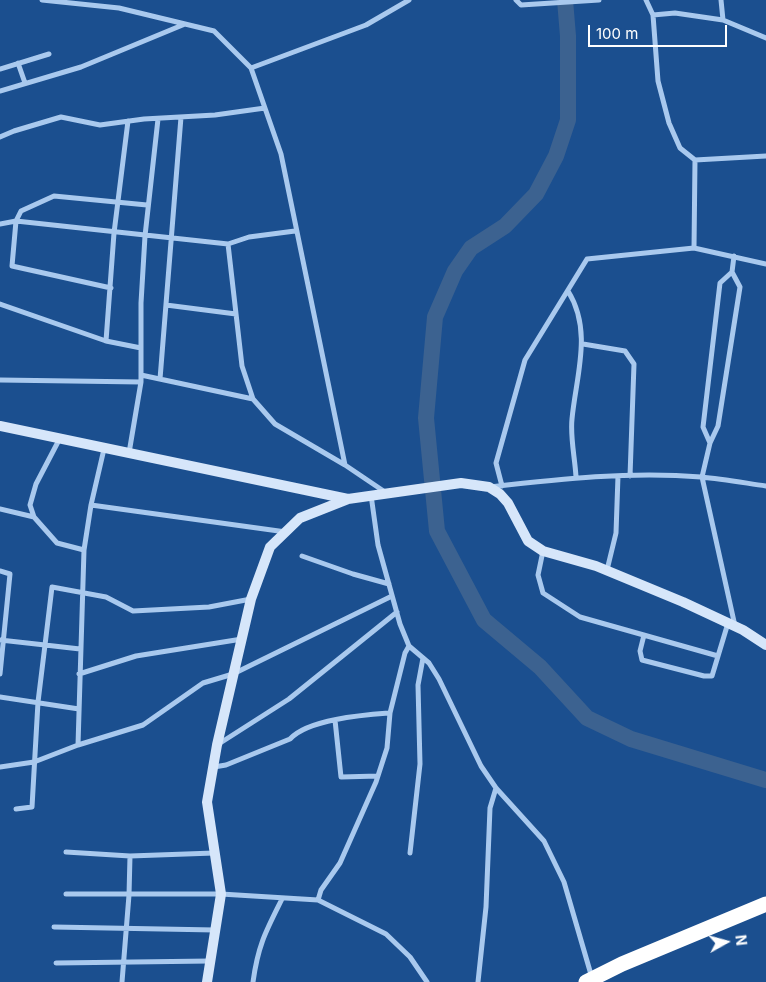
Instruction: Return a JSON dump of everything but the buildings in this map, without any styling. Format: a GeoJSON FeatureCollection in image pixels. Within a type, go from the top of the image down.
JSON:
{"type":"FeatureCollection","features":[{"type":"Feature","properties":{"kind":"highway"},"geometry":{"type":"LineString","coordinates":[[589,980],[622,964],[766,904]]}},
{"type":"Feature","properties":{"kind":"main road"},"geometry":{"type":"LineString","coordinates":[[0,426],[59,440],[348,498]]}},
{"type":"Feature","properties":{"kind":"main road"},"geometry":{"type":"LineString","coordinates":[[207,982],[220,894],[208,802],[217,745],[251,599],[270,547],[300,518],[348,498],[461,483],[489,487],[508,503],[528,542],[543,551],[607,570],[732,625],[766,645]]}},
{"type":"Feature","properties":{"kind":"street"},"geometry":{"type":"LineString","coordinates":[[42,0],[120,8],[214,31],[251,68],[281,154],[295,231],[345,464]]}},
{"type":"Feature","properties":{"kind":"street"},"geometry":{"type":"LineString","coordinates":[[251,68],[366,26],[409,0]]}},
{"type":"Feature","properties":{"kind":"street"},"geometry":{"type":"LineString","coordinates":[[516,0],[521,5],[599,0]]}},
{"type":"Feature","properties":{"kind":"street"},"geometry":{"type":"LineString","coordinates":[[646,0],[653,15],[658,81],[669,123],[680,148],[695,160],[766,156]]}},
{"type":"Feature","properties":{"kind":"street"},"geometry":{"type":"LineString","coordinates":[[722,0],[723,20]]}},
{"type":"Feature","properties":{"kind":"street"},"geometry":{"type":"LineString","coordinates":[[653,15],[675,13],[723,20],[766,38]]}},
{"type":"Feature","properties":{"kind":"street"},"geometry":{"type":"LineString","coordinates":[[0,91],[81,67],[185,24]]}},
{"type":"Feature","properties":{"kind":"street"},"geometry":{"type":"LineString","coordinates":[[0,69],[48,54]]}},
{"type":"Feature","properties":{"kind":"street"},"geometry":{"type":"LineString","coordinates":[[18,63],[25,83]]}},
{"type":"Feature","properties":{"kind":"street"},"geometry":{"type":"LineString","coordinates":[[0,137],[61,117],[100,125],[215,115],[265,108]]}},
{"type":"Feature","properties":{"kind":"street"},"geometry":{"type":"LineString","coordinates":[[160,379],[181,117]]}},
{"type":"Feature","properties":{"kind":"street"},"geometry":{"type":"LineString","coordinates":[[129,454],[141,382],[141,303],[147,205],[158,119]]}},
{"type":"Feature","properties":{"kind":"street"},"geometry":{"type":"LineString","coordinates":[[106,341],[114,233],[128,122]]}},
{"type":"Feature","properties":{"kind":"street"},"geometry":{"type":"LineString","coordinates":[[694,248],[695,160]]}},
{"type":"Feature","properties":{"kind":"street"},"geometry":{"type":"LineString","coordinates":[[111,288],[12,266],[16,221],[21,210],[54,196],[117,204],[147,205]]}},
{"type":"Feature","properties":{"kind":"street"},"geometry":{"type":"LineString","coordinates":[[0,224],[16,221],[228,244],[249,237],[295,231]]}},
{"type":"Feature","properties":{"kind":"street"},"geometry":{"type":"LineString","coordinates":[[228,244],[242,366],[253,399],[276,424],[345,464],[386,493]]}},
{"type":"Feature","properties":{"kind":"street"},"geometry":{"type":"LineString","coordinates":[[502,486],[496,463],[525,360],[587,260],[694,248],[766,264]]}},
{"type":"Feature","properties":{"kind":"street"},"geometry":{"type":"LineString","coordinates":[[644,635],[640,650],[642,660],[704,676],[712,676],[718,656],[732,625],[702,477],[710,443],[718,426],[740,287],[732,272],[734,256]]}},
{"type":"Feature","properties":{"kind":"street"},"geometry":{"type":"LineString","coordinates":[[710,443],[703,427],[720,283],[732,272]]}},
{"type":"Feature","properties":{"kind":"street"},"geometry":{"type":"LineString","coordinates":[[568,291],[573,299],[583,344],[572,421],[576,477]]}},
{"type":"Feature","properties":{"kind":"street"},"geometry":{"type":"LineString","coordinates":[[0,304],[106,341],[142,348]]}},
{"type":"Feature","properties":{"kind":"street"},"geometry":{"type":"LineString","coordinates":[[166,305],[236,314]]}},
{"type":"Feature","properties":{"kind":"street"},"geometry":{"type":"LineString","coordinates":[[583,344],[625,351],[634,364],[630,476]]}},
{"type":"Feature","properties":{"kind":"street"},"geometry":{"type":"LineString","coordinates":[[141,375],[253,399]]}},
{"type":"Feature","properties":{"kind":"street"},"geometry":{"type":"LineString","coordinates":[[0,380],[141,382]]}},
{"type":"Feature","properties":{"kind":"street"},"geometry":{"type":"LineString","coordinates":[[59,440],[32,493],[30,505],[34,517],[56,542],[84,550]]}},
{"type":"Feature","properties":{"kind":"street"},"geometry":{"type":"LineString","coordinates":[[78,745],[84,550],[91,505],[104,449]]}},
{"type":"Feature","properties":{"kind":"street"},"geometry":{"type":"LineString","coordinates":[[489,487],[576,477],[618,476],[702,477],[766,486]]}},
{"type":"Feature","properties":{"kind":"street"},"geometry":{"type":"LineString","coordinates":[[607,570],[616,533],[618,476]]}},
{"type":"Feature","properties":{"kind":"street"},"geometry":{"type":"LineString","coordinates":[[371,495],[378,545],[392,596],[409,646],[423,658],[439,679],[481,766],[496,788],[544,841],[564,882],[589,980]]}},
{"type":"Feature","properties":{"kind":"street"},"geometry":{"type":"LineString","coordinates":[[91,505],[286,532]]}},
{"type":"Feature","properties":{"kind":"street"},"geometry":{"type":"LineString","coordinates":[[0,509],[34,517]]}},
{"type":"Feature","properties":{"kind":"street"},"geometry":{"type":"LineString","coordinates":[[543,551],[538,575],[543,593],[580,617],[718,656]]}},
{"type":"Feature","properties":{"kind":"street"},"geometry":{"type":"LineString","coordinates":[[302,556],[353,574],[389,584]]}},
{"type":"Feature","properties":{"kind":"street"},"geometry":{"type":"LineString","coordinates":[[0,570],[10,574],[1,640],[0,674]]}},
{"type":"Feature","properties":{"kind":"street"},"geometry":{"type":"LineString","coordinates":[[16,809],[32,807],[38,702],[52,586],[106,596],[133,611],[208,607],[251,599]]}},
{"type":"Feature","properties":{"kind":"street"},"geometry":{"type":"LineString","coordinates":[[0,767],[34,762],[78,745],[143,725],[203,683],[233,674],[392,596]]}},
{"type":"Feature","properties":{"kind":"street"},"geometry":{"type":"LineString","coordinates":[[217,745],[289,699],[397,612]]}},
{"type":"Feature","properties":{"kind":"street"},"geometry":{"type":"LineString","coordinates":[[79,674],[136,656],[242,639]]}},
{"type":"Feature","properties":{"kind":"street"},"geometry":{"type":"LineString","coordinates":[[1,640],[80,649]]}},
{"type":"Feature","properties":{"kind":"street"},"geometry":{"type":"LineString","coordinates":[[318,900],[321,890],[340,863],[348,840],[368,803],[378,776],[387,748],[390,713],[409,646]]}},
{"type":"Feature","properties":{"kind":"street"},"geometry":{"type":"LineString","coordinates":[[410,853],[420,764],[418,685],[423,658]]}},
{"type":"Feature","properties":{"kind":"street"},"geometry":{"type":"LineString","coordinates":[[0,696],[79,709]]}},
{"type":"Feature","properties":{"kind":"street"},"geometry":{"type":"LineString","coordinates":[[214,767],[226,765],[290,739],[296,733],[341,717],[390,713]]}},
{"type":"Feature","properties":{"kind":"street"},"geometry":{"type":"LineString","coordinates":[[335,720],[342,777],[378,776]]}},
{"type":"Feature","properties":{"kind":"street"},"geometry":{"type":"LineString","coordinates":[[478,982],[486,907],[490,808],[496,788]]}},
{"type":"Feature","properties":{"kind":"street"},"geometry":{"type":"LineString","coordinates":[[66,852],[130,856],[215,853]]}},
{"type":"Feature","properties":{"kind":"street"},"geometry":{"type":"LineString","coordinates":[[122,982],[127,928],[130,856]]}},
{"type":"Feature","properties":{"kind":"street"},"geometry":{"type":"LineString","coordinates":[[66,894],[220,894],[282,899],[294,897],[318,900],[386,934],[410,957],[427,982]]}},
{"type":"Feature","properties":{"kind":"street"},"geometry":{"type":"LineString","coordinates":[[253,982],[262,937],[282,899]]}},
{"type":"Feature","properties":{"kind":"street"},"geometry":{"type":"LineString","coordinates":[[54,927],[215,930]]}},
{"type":"Feature","properties":{"kind":"street"},"geometry":{"type":"LineString","coordinates":[[56,963],[210,961]]}},
{"type":"Feature","properties":{"kind":"waterway"},"geometry":{"type":"LineString","coordinates":[[565,0],[568,36],[568,120],[556,156],[536,194],[505,226],[471,248],[455,271],[435,317],[426,418],[437,531],[484,620],[540,667],[587,718],[631,739],[766,780]]}}]}
